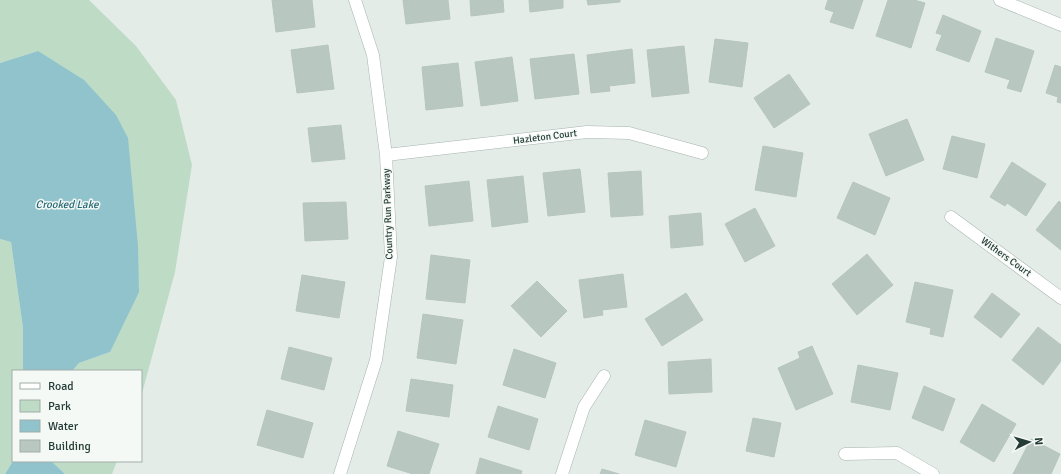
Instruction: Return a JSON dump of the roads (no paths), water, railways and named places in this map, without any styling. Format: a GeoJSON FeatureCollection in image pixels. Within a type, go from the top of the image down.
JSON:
{"type":"FeatureCollection","features":[{"type":"Feature","properties":{"kind":"street","name":"Country Run Parkway"},"geometry":{"type":"LineString","coordinates":[[340,474],[376,360],[391,257],[386,155],[373,55],[355,0]]}},
{"type":"Feature","properties":{"kind":"street"},"geometry":{"type":"LineString","coordinates":[[1000,0],[1061,25]]}},
{"type":"Feature","properties":{"kind":"street","name":"Hazleton Court"},"geometry":{"type":"LineString","coordinates":[[386,155],[587,132],[629,133],[702,153]]}},
{"type":"Feature","properties":{"kind":"street","name":"Withers Court"},"geometry":{"type":"LineString","coordinates":[[951,217],[1061,298]]}},
{"type":"Feature","properties":{"kind":"street"},"geometry":{"type":"LineString","coordinates":[[562,474],[584,407],[604,376]]}},
{"type":"Feature","properties":{"kind":"street"},"geometry":{"type":"LineString","coordinates":[[845,454],[897,453],[933,474]]}},
{"type":"Feature","properties":{"kind":"water","name":"Crooked Lake"},"geometry":{"type":"Polygon","coordinates":[[[38,51],[84,80],[116,115],[128,138],[138,246],[139,292],[110,352],[79,363],[73,370],[23,370],[23,328],[11,242],[0,239],[0,63],[38,51]]]}},
{"type":"Feature","properties":{"kind":"water"},"geometry":{"type":"Polygon","coordinates":[[[12,462],[52,462],[65,474],[5,474],[12,462]]]}}]}
